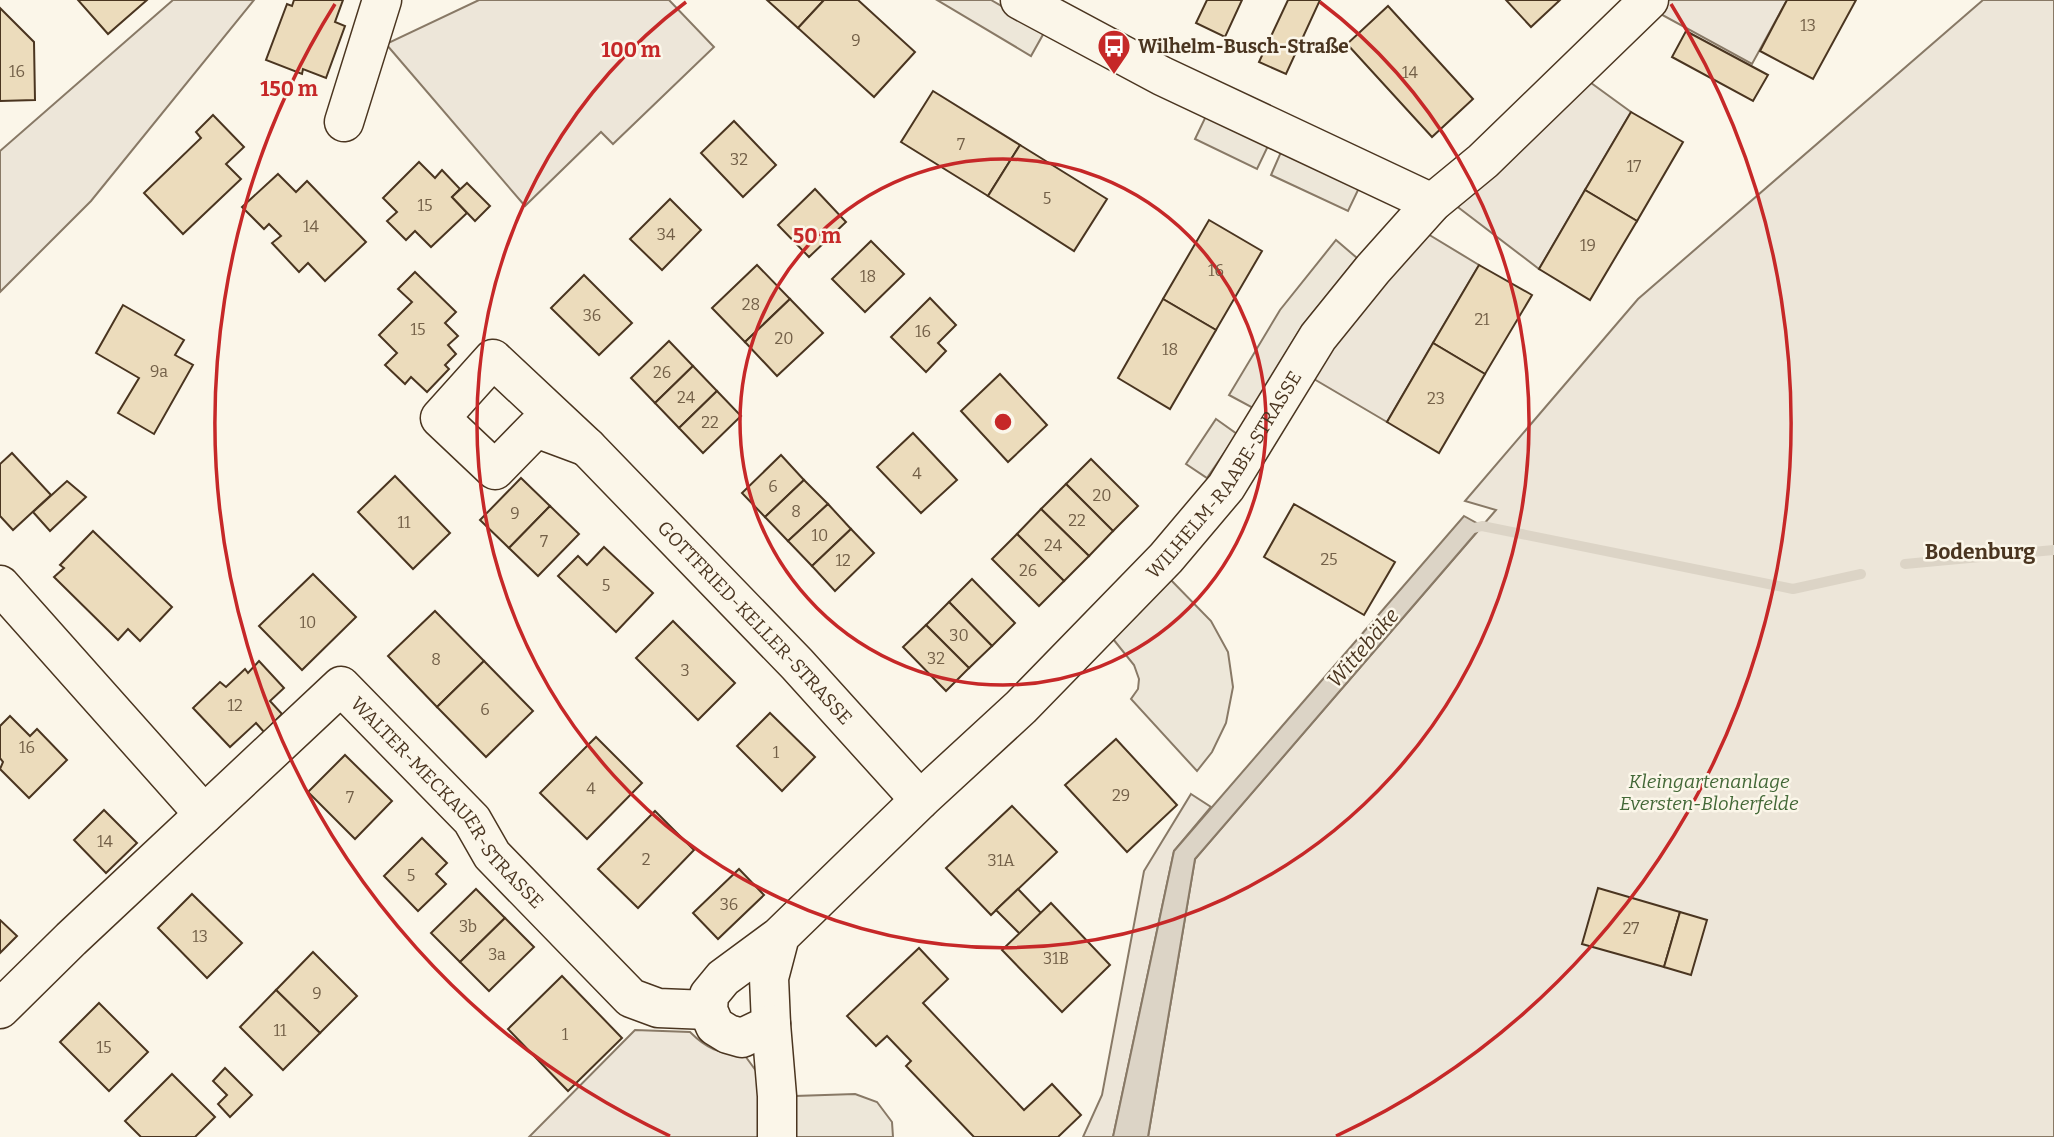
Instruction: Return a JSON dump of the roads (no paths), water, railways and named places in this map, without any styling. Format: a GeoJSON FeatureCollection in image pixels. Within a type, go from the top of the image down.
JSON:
{"type":"FeatureCollection","features":[{"type":"Feature","properties":{"kind":"street"},"geometry":{"type":"LineString","coordinates":[[344,122],[382,0]]}},
{"type":"Feature","properties":{"kind":"street"},"geometry":{"type":"LineString","coordinates":[[1020,0],[1162,76],[1432,203]]}},
{"type":"Feature","properties":{"kind":"street","name":"WILHELM-RAABE-STRASSE"},"geometry":{"type":"LineString","coordinates":[[708,1010],[709,995],[723,978],[780,936],[1021,706],[1174,548],[1226,487],[1318,337],[1373,269],[1432,203],[1483,161],[1649,0]]}},
{"type":"Feature","properties":{"kind":"street","name":"GOTTFRIED-KELLER-STRASSE"},"geometry":{"type":"LineString","coordinates":[[587,447],[797,664],[920,800]]}},
{"type":"Feature","properties":{"kind":"street"},"geometry":{"type":"LineString","coordinates":[[0,585],[204,814]]}},
{"type":"Feature","properties":{"kind":"street","name":"WALTER-MECKAUER-STRASSE"},"geometry":{"type":"LineString","coordinates":[[0,1009],[341,686],[472,820],[492,855],[631,998],[658,1008],[708,1010]]}},
{"type":"Feature","properties":{"kind":"street"},"geometry":{"type":"LineString","coordinates":[[777,1137],[769,978],[780,936]]}},
{"type":"Feature","properties":{"kind":"street"},"geometry":{"type":"LineString","coordinates":[[708,1010],[715,1026],[742,1038],[771,1024]]}},
{"type":"Feature","properties":{"kind":"water","name":"Wittebäke"},"geometry":{"type":"Polygon","coordinates":[[[1464,516],[1482,526],[1195,859],[1148,1137],[1113,1137],[1174,851],[1464,516]]]}},
{"type":"Feature","properties":{"kind":"waterway","name":"Wittebäke"},"geometry":{"type":"LineString","coordinates":[[1470,529],[1482,526],[1793,589],[1861,574]]}},
{"type":"Feature","properties":{"kind":"waterway","name":"Wittebäke"},"geometry":{"type":"LineString","coordinates":[[1905,564],[2054,550]]}},
{"type":"Feature","properties":{"kind":"place","name":"Wilhelm-Busch-Straße"},"geometry":{"type":"Point","coordinates":[1114,76]}},
{"type":"Feature","properties":{"kind":"district","name":"Bodenburg"},"geometry":{"type":"Point","coordinates":[1980,552]}},
{"type":"Feature","properties":{"kind":"park label","name":"Kleingartenanlage Eversten-Bloherfelde"},"geometry":{"type":"Point","coordinates":[1709,792]}}]}
